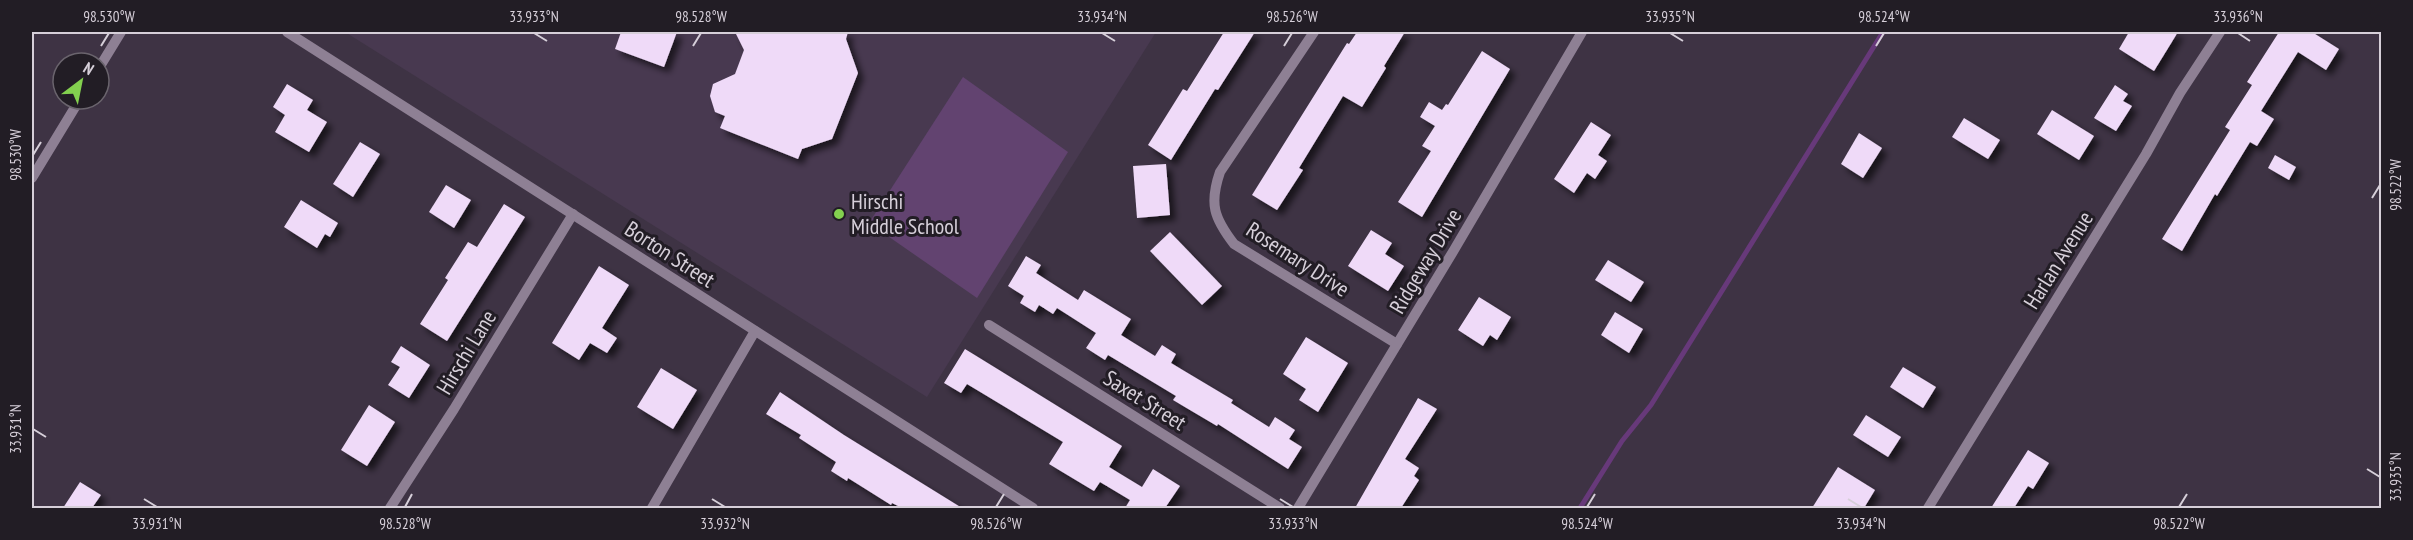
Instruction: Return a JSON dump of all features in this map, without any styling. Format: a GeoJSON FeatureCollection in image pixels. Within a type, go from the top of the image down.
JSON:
{"type":"FeatureCollection","features":[{"type":"Feature","properties":{"kind":"street"},"geometry":{"type":"LineString","coordinates":[[109,51],[121,32]]}},
{"type":"Feature","properties":{"kind":"street","name":"Borton Street"},"geometry":{"type":"LineString","coordinates":[[286,32],[1033,508]]}},
{"type":"Feature","properties":{"kind":"street","name":"Rosemary Drive"},"geometry":{"type":"LineString","coordinates":[[1314,32],[1220,172],[1214,190],[1214,212],[1220,226],[1234,244],[1397,344]]}},
{"type":"Feature","properties":{"kind":"street","name":"Ridgeway Drive"},"geometry":{"type":"LineString","coordinates":[[1298,508],[1582,32]]}},
{"type":"Feature","properties":{"kind":"street","name":"Harlan Avenue"},"geometry":{"type":"LineString","coordinates":[[1928,508],[2146,154],[2180,93],[2220,32]]}},
{"type":"Feature","properties":{"kind":"street"},"geometry":{"type":"LineString","coordinates":[[32,178],[73,111]]}},
{"type":"Feature","properties":{"kind":"street","name":"Hirschi Lane"},"geometry":{"type":"LineString","coordinates":[[390,508],[454,409],[573,214]]}},
{"type":"Feature","properties":{"kind":"street","name":"Saxet Street"},"geometry":{"type":"LineString","coordinates":[[989,326],[1280,508]]}},
{"type":"Feature","properties":{"kind":"street"},"geometry":{"type":"LineString","coordinates":[[652,508],[755,331]]}},
{"type":"Feature","properties":{"kind":"shaded area","name":"Hirschi Middle School"},"geometry":{"type":"Polygon","coordinates":[[[345,32],[1156,32],[927,397],[345,32]]]}},
{"type":"Feature","properties":{"kind":"shaded area"},"geometry":{"type":"Polygon","coordinates":[[[963,77],[1068,152],[977,298],[869,223],[963,77]]]}},
{"type":"Feature","properties":{"kind":"building"},"geometry":{"type":"Polygon","coordinates":[[[621,32],[677,32],[664,67],[615,49],[621,32]]]}},
{"type":"Feature","properties":{"kind":"building"},"geometry":{"type":"Polygon","coordinates":[[[735,32],[848,32],[846,39],[858,73],[832,139],[802,149],[798,159],[720,128],[725,116],[715,112],[710,96],[713,84],[735,74],[744,50],[735,32]]]}},
{"type":"Feature","properties":{"kind":"building"},"geometry":{"type":"Polygon","coordinates":[[[1224,32],[1255,32],[1218,90],[1215,89],[1171,160],[1148,145],[1183,89],[1187,91],[1224,32]]]}},
{"type":"Feature","properties":{"kind":"building"},"geometry":{"type":"Polygon","coordinates":[[[1357,32],[1405,32],[1362,107],[1343,96],[1299,168],[1303,170],[1277,210],[1252,195],[1347,43],[1349,44],[1357,32]]]}},
{"type":"Feature","properties":{"kind":"building"},"geometry":{"type":"Polygon","coordinates":[[[2129,32],[2178,32],[2154,71],[2119,49],[2129,32]]]}},
{"type":"Feature","properties":{"kind":"building"},"geometry":{"type":"Polygon","coordinates":[[[2279,32],[2312,32],[2339,49],[2326,70],[2298,52],[2261,111],[2274,119],[2257,146],[2250,142],[2217,196],[2215,194],[2182,251],[2162,239],[2230,130],[2225,127],[2252,85],[2247,82],[2279,32]]]}},
{"type":"Feature","properties":{"kind":"building"},"geometry":{"type":"Polygon","coordinates":[[[1482,51],[1510,69],[1422,217],[1398,202],[1431,151],[1422,146],[1435,126],[1420,117],[1429,102],[1442,110],[1446,104],[1448,105],[1482,51]]]}},
{"type":"Feature","properties":{"kind":"building"},"geometry":{"type":"Polygon","coordinates":[[[287,84],[313,100],[307,110],[327,122],[309,152],[275,132],[285,115],[273,107],[287,84]]]}},
{"type":"Feature","properties":{"kind":"building"},"geometry":{"type":"Polygon","coordinates":[[[2115,85],[2128,94],[2123,101],[2132,106],[2116,131],[2094,118],[2115,85]]]}},
{"type":"Feature","properties":{"kind":"building"},"geometry":{"type":"Polygon","coordinates":[[[2052,110],[2094,136],[2079,160],[2037,134],[2052,110]]]}},
{"type":"Feature","properties":{"kind":"building"},"geometry":{"type":"Polygon","coordinates":[[[1964,118],[2000,140],[1988,159],[1952,137],[1964,118]]]}},
{"type":"Feature","properties":{"kind":"building"},"geometry":{"type":"Polygon","coordinates":[[[1591,122],[1611,135],[1598,155],[1607,161],[1595,179],[1587,173],[1574,193],[1554,179],[1591,122]]]}},
{"type":"Feature","properties":{"kind":"building"},"geometry":{"type":"Polygon","coordinates":[[[1859,133],[1882,148],[1863,178],[1841,164],[1859,133]]]}},
{"type":"Feature","properties":{"kind":"building"},"geometry":{"type":"Polygon","coordinates":[[[360,142],[380,154],[353,197],[333,184],[360,142]]]}},
{"type":"Feature","properties":{"kind":"building"},"geometry":{"type":"Polygon","coordinates":[[[2275,155],[2296,167],[2289,180],[2268,168],[2275,155]]]}},
{"type":"Feature","properties":{"kind":"building"},"geometry":{"type":"Polygon","coordinates":[[[1166,164],[1170,215],[1137,218],[1133,166],[1166,164]]]}},
{"type":"Feature","properties":{"kind":"building"},"geometry":{"type":"Polygon","coordinates":[[[446,185],[471,200],[454,228],[429,212],[446,185]]]}},
{"type":"Feature","properties":{"kind":"building"},"geometry":{"type":"Polygon","coordinates":[[[301,200],[338,223],[330,237],[325,234],[317,248],[284,227],[301,200]]]}},
{"type":"Feature","properties":{"kind":"building"},"geometry":{"type":"Polygon","coordinates":[[[504,204],[525,217],[447,341],[420,324],[448,280],[445,278],[468,242],[477,247],[504,204]]]}},
{"type":"Feature","properties":{"kind":"building"},"geometry":{"type":"Polygon","coordinates":[[[1371,230],[1392,243],[1385,254],[1404,266],[1388,291],[1348,266],[1371,230]]]}},
{"type":"Feature","properties":{"kind":"building"},"geometry":{"type":"Polygon","coordinates":[[[1170,232],[1222,286],[1202,305],[1150,251],[1170,232]]]}},
{"type":"Feature","properties":{"kind":"building"},"geometry":{"type":"Polygon","coordinates":[[[1026,256],[1041,265],[1036,273],[1078,300],[1084,290],[1131,319],[1121,335],[1155,356],[1162,345],[1176,354],[1171,363],[1233,400],[1231,403],[1269,427],[1275,417],[1295,430],[1289,439],[1302,447],[1288,469],[1218,424],[1217,426],[1173,400],[1176,396],[1108,355],[1105,360],[1086,348],[1096,333],[1057,308],[1053,314],[1039,305],[1035,312],[1020,303],[1024,296],[1008,286],[1026,256]]]}},
{"type":"Feature","properties":{"kind":"building"},"geometry":{"type":"Polygon","coordinates":[[[1608,260],[1644,282],[1631,302],[1595,280],[1608,260]]]}},
{"type":"Feature","properties":{"kind":"building"},"geometry":{"type":"Polygon","coordinates":[[[599,266],[629,285],[602,328],[617,338],[607,353],[590,343],[579,360],[552,343],[599,266]]]}},
{"type":"Feature","properties":{"kind":"building"},"geometry":{"type":"Polygon","coordinates":[[[1479,297],[1511,317],[1497,340],[1490,335],[1483,346],[1458,330],[1479,297]]]}},
{"type":"Feature","properties":{"kind":"building"},"geometry":{"type":"Polygon","coordinates":[[[1615,312],[1643,329],[1629,353],[1601,335],[1615,312]]]}},
{"type":"Feature","properties":{"kind":"building"},"geometry":{"type":"Polygon","coordinates":[[[1306,337],[1348,363],[1318,412],[1299,400],[1306,389],[1283,374],[1306,337]]]}},
{"type":"Feature","properties":{"kind":"building"},"geometry":{"type":"Polygon","coordinates":[[[401,346],[430,365],[409,398],[388,385],[400,367],[391,362],[401,346]]]}},
{"type":"Feature","properties":{"kind":"building"},"geometry":{"type":"Polygon","coordinates":[[[965,349],[1122,446],[1109,467],[1142,487],[1153,469],[1180,486],[1165,508],[1125,508],[1130,500],[1100,482],[1094,491],[1049,464],[1063,442],[967,384],[961,393],[944,383],[965,349]]]}},
{"type":"Feature","properties":{"kind":"building"},"geometry":{"type":"Polygon","coordinates":[[[1903,367],[1936,387],[1923,408],[1890,387],[1903,367]]]}},
{"type":"Feature","properties":{"kind":"building"},"geometry":{"type":"Polygon","coordinates":[[[661,368],[697,390],[673,429],[637,407],[661,368]]]}},
{"type":"Feature","properties":{"kind":"building"},"geometry":{"type":"Polygon","coordinates":[[[780,392],[844,435],[962,508],[902,508],[892,503],[891,505],[848,478],[847,481],[831,471],[836,462],[799,438],[801,435],[766,414],[780,392]]]}},
{"type":"Feature","properties":{"kind":"building"},"geometry":{"type":"Polygon","coordinates":[[[1418,398],[1437,409],[1405,459],[1419,468],[1414,476],[1419,480],[1401,508],[1355,508],[1418,398]]]}},
{"type":"Feature","properties":{"kind":"building"},"geometry":{"type":"Polygon","coordinates":[[[369,405],[395,422],[367,466],[341,450],[369,405]]]}},
{"type":"Feature","properties":{"kind":"building"},"geometry":{"type":"Polygon","coordinates":[[[1866,415],[1901,437],[1888,457],[1853,435],[1866,415]]]}},
{"type":"Feature","properties":{"kind":"building"},"geometry":{"type":"Polygon","coordinates":[[[2028,450],[2049,463],[2033,489],[2028,486],[2014,508],[1991,508],[2028,450]]]}},
{"type":"Feature","properties":{"kind":"building"},"geometry":{"type":"Polygon","coordinates":[[[1838,467],[1875,490],[1864,508],[1812,508],[1838,467]]]}},
{"type":"Feature","properties":{"kind":"building"},"geometry":{"type":"Polygon","coordinates":[[[80,482],[101,495],[92,508],[63,508],[80,482]]]}},
{"type":"Feature","properties":{"kind":"waterway"},"geometry":{"type":"LineString","coordinates":[[1580,508],[1622,441],[1651,405],[1883,32]]}},
{"type":"Feature","properties":{"kind":"place","name":"Hirschi Middle School"},"geometry":{"type":"Point","coordinates":[839,214]}}]}
